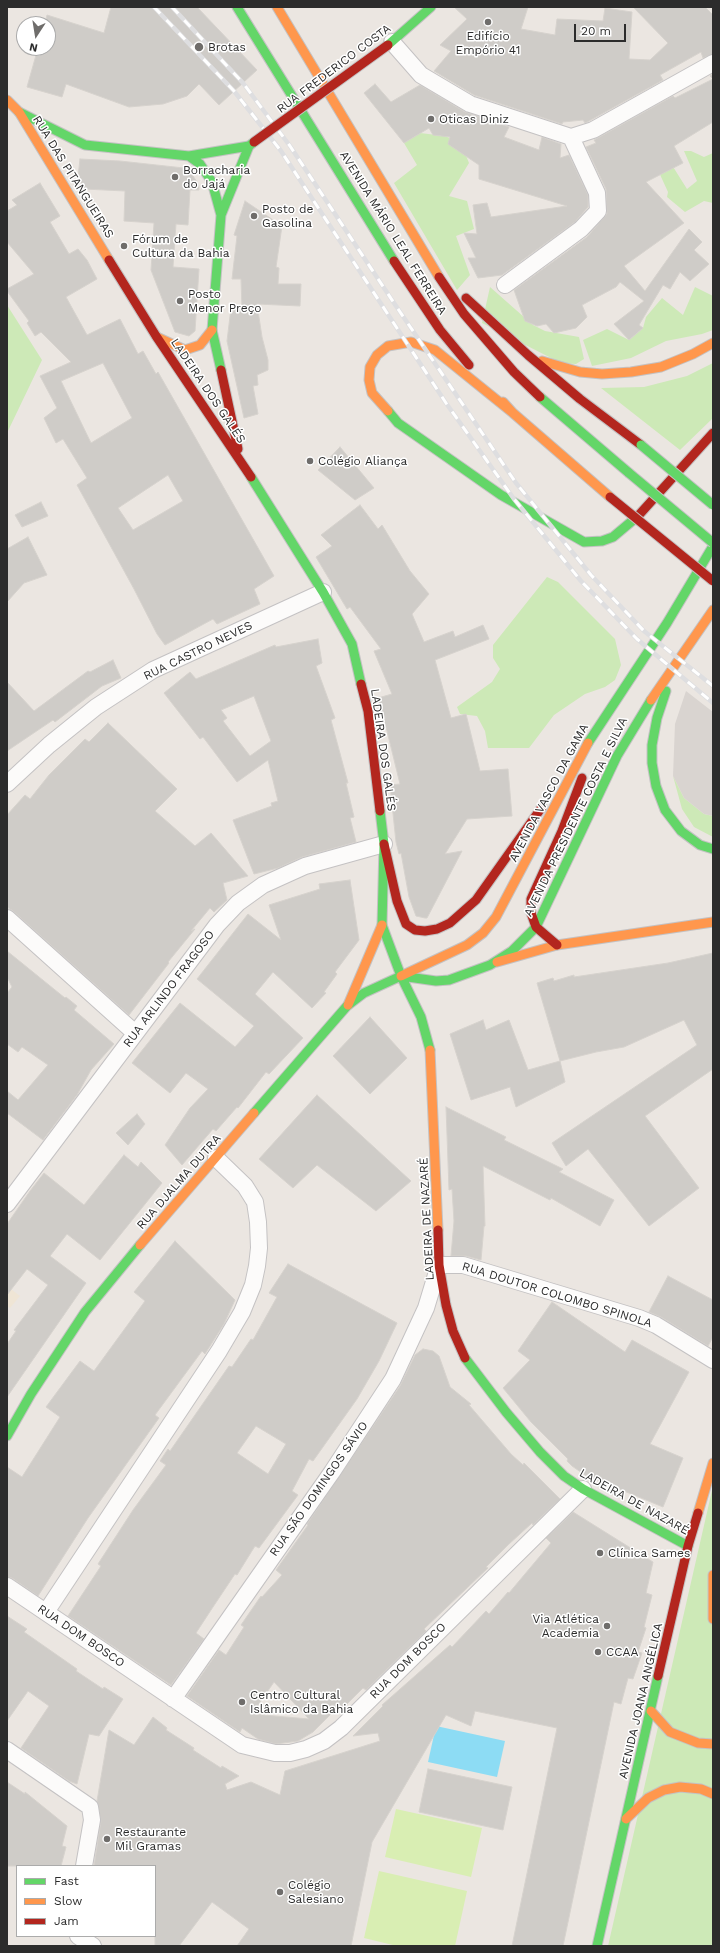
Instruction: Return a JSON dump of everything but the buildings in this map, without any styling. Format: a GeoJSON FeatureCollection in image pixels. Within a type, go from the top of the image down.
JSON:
{"type":"FeatureCollection","features":[{"type":"Feature","properties":{"kind":"main road","name":"AVENIDA MÁRIO LEAL FERREIRA"},"geometry":{"type":"LineString","coordinates":[[237,7],[412,290],[449,342],[513,413],[610,497],[713,581]]}},
{"type":"Feature","properties":{"kind":"main road","name":"AVENIDA MÁRIO LEAL FERREIRA"},"geometry":{"type":"LineString","coordinates":[[277,7],[432,266],[464,314],[514,372],[586,438],[713,544]]}},
{"type":"Feature","properties":{"kind":"main road","name":"RUA FREDERICO COSTA"},"geometry":{"type":"LineString","coordinates":[[85,145],[189,156],[252,144],[390,44],[431,7]]}},
{"type":"Feature","properties":{"kind":"main road","name":"RUA DAS PITANGUEIRAS"},"geometry":{"type":"LineString","coordinates":[[7,100],[19,112],[156,336]]}},
{"type":"Feature","properties":{"kind":"main road","name":"RUA DAS PITANGUEIRAS"},"geometry":{"type":"LineString","coordinates":[[19,112],[85,145]]}},
{"type":"Feature","properties":{"kind":"main road"},"geometry":{"type":"LineString","coordinates":[[221,215],[252,144]]}},
{"type":"Feature","properties":{"kind":"main road"},"geometry":{"type":"LineString","coordinates":[[74,151],[85,145]]}},
{"type":"Feature","properties":{"kind":"main road"},"geometry":{"type":"LineString","coordinates":[[189,156],[200,164],[212,182],[216,192],[221,215]]}},
{"type":"Feature","properties":{"kind":"main road"},"geometry":{"type":"LineString","coordinates":[[57,173],[62,160]]}},
{"type":"Feature","properties":{"kind":"main road","name":"LADEIRA DOS GALÉS"},"geometry":{"type":"LineString","coordinates":[[221,215],[212,330],[240,459]]}},
{"type":"Feature","properties":{"kind":"main road"},"geometry":{"type":"LineString","coordinates":[[432,266],[528,355],[580,399],[641,445],[713,504]]}},
{"type":"Feature","properties":{"kind":"main road"},"geometry":{"type":"LineString","coordinates":[[156,336],[185,350],[195,348],[212,330]]}},
{"type":"Feature","properties":{"kind":"main road","name":"LADEIRA DOS GALÉS"},"geometry":{"type":"LineString","coordinates":[[156,336],[240,459],[323,592],[352,644],[368,711],[384,844],[382,925],[401,976]]}},
{"type":"Feature","properties":{"kind":"main road"},"geometry":{"type":"LineString","coordinates":[[513,413],[435,350],[422,345],[411,342],[388,346],[377,355],[370,367],[372,393],[398,424],[501,495],[584,542],[602,541],[613,537],[642,512],[713,433]]}},
{"type":"Feature","properties":{"kind":"main road"},"geometry":{"type":"LineString","coordinates":[[528,355],[558,367],[580,372],[602,374],[631,372],[661,367],[693,354],[713,343]]}},
{"type":"Feature","properties":{"kind":"main road","name":"AVENIDA VASCO DA GAMA"},"geometry":{"type":"LineString","coordinates":[[401,976],[449,955],[467,945],[483,933],[496,917],[512,889],[574,767],[602,720],[667,623],[713,544]]}},
{"type":"Feature","properties":{"kind":"main road","name":"AVENIDA PRESIDENTE COSTA E SILVA"},"geometry":{"type":"LineString","coordinates":[[490,965],[512,951],[536,926],[617,756],[637,721],[713,610]]}},
{"type":"Feature","properties":{"kind":"main road"},"geometry":{"type":"LineString","coordinates":[[674,665],[657,718],[652,745],[652,763],[656,786],[665,810],[680,831],[700,845],[713,848]]}},
{"type":"Feature","properties":{"kind":"main road"},"geometry":{"type":"LineString","coordinates":[[557,945],[536,926],[531,913],[531,899],[564,824],[602,720]]}},
{"type":"Feature","properties":{"kind":"main road"},"geometry":{"type":"LineString","coordinates":[[384,844],[397,901],[406,924],[415,930],[426,931],[437,929],[450,923],[476,900],[531,821],[574,767]]}},
{"type":"Feature","properties":{"kind":"main road"},"geometry":{"type":"LineString","coordinates":[[401,976],[424,980],[449,980],[525,953],[557,945],[713,922]]}},
{"type":"Feature","properties":{"kind":"main road"},"geometry":{"type":"LineString","coordinates":[[347,1006],[382,925]]}},
{"type":"Feature","properties":{"kind":"main road","name":"RUA DJALMA DUTRA"},"geometry":{"type":"LineString","coordinates":[[7,1436],[31,1394],[85,1312],[145,1238],[347,1006],[364,993],[401,976]]}},
{"type":"Feature","properties":{"kind":"main road","name":"LADEIRA DE NAZARÉ"},"geometry":{"type":"LineString","coordinates":[[401,976],[421,1017],[432,1056],[439,1265],[446,1305],[453,1331],[465,1359],[506,1412],[540,1452],[564,1476],[583,1489],[688,1546]]}},
{"type":"Feature","properties":{"kind":"main road","name":"AVENIDA JOANA ANGÉLICA"},"geometry":{"type":"LineString","coordinates":[[597,1946],[688,1546],[713,1463]]}},
{"type":"Feature","properties":{"kind":"main road"},"geometry":{"type":"LineString","coordinates":[[713,1575],[713,1619]]}},
{"type":"Feature","properties":{"kind":"main road"},"geometry":{"type":"LineString","coordinates":[[651,1711],[670,1732],[698,1743],[713,1744]]}},
{"type":"Feature","properties":{"kind":"main road"},"geometry":{"type":"LineString","coordinates":[[626,1819],[648,1798],[664,1790],[680,1787],[700,1789],[713,1794]]}},
{"type":"Feature","properties":{"kind":"street"},"geometry":{"type":"LineString","coordinates":[[390,44],[421,75],[470,104],[571,137],[593,130],[713,64]]}},
{"type":"Feature","properties":{"kind":"street"},"geometry":{"type":"LineString","coordinates":[[505,285],[581,229],[598,211],[598,193],[571,137]]}},
{"type":"Feature","properties":{"kind":"street","name":"RUA CASTRO NEVES"},"geometry":{"type":"LineString","coordinates":[[7,784],[49,745],[96,707],[154,670],[323,592]]}},
{"type":"Feature","properties":{"kind":"street","name":"RUA ARLINDO FRAGOSO"},"geometry":{"type":"LineString","coordinates":[[7,1204],[217,925],[248,895],[281,876],[305,866],[384,844]]}},
{"type":"Feature","properties":{"kind":"street"},"geometry":{"type":"LineString","coordinates":[[7,918],[135,1033]]}},
{"type":"Feature","properties":{"kind":"street"},"geometry":{"type":"LineString","coordinates":[[46,1612],[219,1351],[242,1312],[253,1284],[259,1248],[258,1222],[255,1202],[246,1186],[216,1158]]}},
{"type":"Feature","properties":{"kind":"street","name":"RUA DOUTOR COLOMBO SPINOLA"},"geometry":{"type":"LineString","coordinates":[[439,1265],[463,1265],[639,1318],[656,1325],[713,1360]]}},
{"type":"Feature","properties":{"kind":"street","name":"RUA SÃO DOMINGOS SÁVIO"},"geometry":{"type":"LineString","coordinates":[[173,1699],[332,1472],[393,1379],[426,1308],[439,1265]]}},
{"type":"Feature","properties":{"kind":"street","name":"RUA DOM BOSCO"},"geometry":{"type":"LineString","coordinates":[[7,1586],[242,1745],[259,1750],[290,1753],[306,1750],[324,1741],[341,1728],[583,1489]]}},
{"type":"Feature","properties":{"kind":"street"},"geometry":{"type":"LineString","coordinates":[[7,1750],[90,1807],[92,1820],[84,1865]]}},
{"type":"Feature","properties":{"kind":"street"},"geometry":{"type":"LineString","coordinates":[[80,1937],[93,1946]]}},
{"type":"Feature","properties":{"kind":"shaded area"},"geometry":{"type":"Polygon","coordinates":[[[686,691],[713,712],[713,816],[704,814],[684,798],[673,776],[675,724],[686,691]]]}},
{"type":"Feature","properties":{"kind":"shaded area"},"geometry":{"type":"Polygon","coordinates":[[[7,1286],[20,1296],[10,1308],[7,1306],[7,1286]]]}},
{"type":"Feature","properties":{"kind":"green space"},"geometry":{"type":"Polygon","coordinates":[[[420,133],[445,136],[461,143],[469,163],[449,196],[467,201],[474,229],[456,236],[470,275],[457,290],[394,183],[417,165],[404,143],[420,133]]]}},
{"type":"Feature","properties":{"kind":"green space"},"geometry":{"type":"Polygon","coordinates":[[[684,151],[691,151],[704,157],[713,153],[713,203],[704,201],[685,212],[667,197],[668,192],[657,168],[670,162],[687,189],[697,181],[684,151]]]}},
{"type":"Feature","properties":{"kind":"green space"},"geometry":{"type":"Polygon","coordinates":[[[490,287],[533,325],[545,331],[579,337],[584,359],[576,364],[561,363],[482,323],[490,287]]]}},
{"type":"Feature","properties":{"kind":"green space"},"geometry":{"type":"Polygon","coordinates":[[[695,287],[713,296],[713,330],[702,334],[666,341],[631,358],[592,366],[583,340],[607,329],[629,340],[643,328],[646,317],[662,298],[683,315],[695,287]]]}},
{"type":"Feature","properties":{"kind":"green space"},"geometry":{"type":"Polygon","coordinates":[[[7,305],[42,360],[7,433],[7,305]]]}},
{"type":"Feature","properties":{"kind":"green space"},"geometry":{"type":"Polygon","coordinates":[[[713,363],[713,418],[680,450],[601,388],[644,387],[687,376],[713,363]]]}},
{"type":"Feature","properties":{"kind":"green space"},"geometry":{"type":"Polygon","coordinates":[[[547,577],[558,582],[615,639],[621,665],[615,680],[605,687],[585,694],[554,715],[529,748],[488,748],[485,731],[477,716],[460,714],[457,707],[492,682],[500,669],[493,658],[493,645],[547,577]]]}},
{"type":"Feature","properties":{"kind":"green space"},"geometry":{"type":"Polygon","coordinates":[[[673,776],[684,798],[704,814],[713,816],[713,837],[694,827],[682,809],[673,776]]]}},
{"type":"Feature","properties":{"kind":"green space"},"geometry":{"type":"Polygon","coordinates":[[[713,1486],[713,1946],[608,1946],[713,1486]]]}},
{"type":"Feature","properties":{"kind":"green space"},"geometry":{"type":"Polygon","coordinates":[[[396,1809],[482,1828],[471,1877],[385,1857],[396,1809]]]}},
{"type":"Feature","properties":{"kind":"green space"},"geometry":{"type":"Polygon","coordinates":[[[379,1871],[467,1891],[455,1946],[397,1946],[364,1938],[379,1871]]]}},
{"type":"Feature","properties":{"kind":"water"},"geometry":{"type":"Polygon","coordinates":[[[436,1726],[505,1741],[497,1777],[428,1762],[436,1726]]]}},
{"type":"Feature","properties":{"kind":"railway"},"geometry":{"type":"LineString","coordinates":[[154,7],[234,91],[281,151],[446,403],[514,499],[581,581],[637,639],[713,703]]}},
{"type":"Feature","properties":{"kind":"railway"},"geometry":{"type":"LineString","coordinates":[[172,7],[243,83],[290,146],[516,483],[591,575],[644,631],[713,686]]}},
{"type":"Feature","properties":{"kind":"traffic: fast"},"geometry":{"type":"LineString","coordinates":[[237,7],[394,261]]}},
{"type":"Feature","properties":{"kind":"traffic: fast"},"geometry":{"type":"LineString","coordinates":[[388,45],[431,7]]}},
{"type":"Feature","properties":{"kind":"traffic: fast"},"geometry":{"type":"LineString","coordinates":[[19,112],[85,145],[189,156],[249,146],[254,142]]}},
{"type":"Feature","properties":{"kind":"traffic: fast"},"geometry":{"type":"LineString","coordinates":[[221,215],[249,146]]}},
{"type":"Feature","properties":{"kind":"traffic: fast"},"geometry":{"type":"LineString","coordinates":[[189,156],[200,164],[212,182],[221,215],[212,330],[221,370]]}},
{"type":"Feature","properties":{"kind":"traffic: fast"},"geometry":{"type":"LineString","coordinates":[[540,397],[629,473]]}},
{"type":"Feature","properties":{"kind":"traffic: fast"},"geometry":{"type":"LineString","coordinates":[[388,411],[398,423],[501,495],[584,542],[602,541],[613,537],[638,516]]}},
{"type":"Feature","properties":{"kind":"traffic: fast"},"geometry":{"type":"LineString","coordinates":[[641,445],[713,505]]}},
{"type":"Feature","properties":{"kind":"traffic: fast"},"geometry":{"type":"LineString","coordinates":[[629,473],[713,543]]}},
{"type":"Feature","properties":{"kind":"traffic: fast"},"geometry":{"type":"LineString","coordinates":[[251,477],[323,592],[352,644],[361,684]]}},
{"type":"Feature","properties":{"kind":"traffic: fast"},"geometry":{"type":"LineString","coordinates":[[588,743],[667,623],[713,546]]}},
{"type":"Feature","properties":{"kind":"traffic: fast"},"geometry":{"type":"LineString","coordinates":[[666,691],[657,718],[652,745],[652,763],[656,786],[665,810],[681,831],[700,845],[713,849]]}},
{"type":"Feature","properties":{"kind":"traffic: fast"},"geometry":{"type":"LineString","coordinates":[[401,976],[436,981],[449,980],[490,965],[512,951],[536,927],[617,756],[651,700]]}},
{"type":"Feature","properties":{"kind":"traffic: fast"},"geometry":{"type":"LineString","coordinates":[[380,811],[384,844],[382,925],[401,976],[421,1017],[430,1050]]}},
{"type":"Feature","properties":{"kind":"traffic: fast"},"geometry":{"type":"LineString","coordinates":[[254,1113],[347,1006],[364,993],[401,976]]}},
{"type":"Feature","properties":{"kind":"traffic: fast"},"geometry":{"type":"LineString","coordinates":[[7,1436],[31,1394],[85,1312],[140,1245]]}},
{"type":"Feature","properties":{"kind":"traffic: fast"},"geometry":{"type":"LineString","coordinates":[[465,1358],[506,1412],[540,1452],[564,1476],[583,1489],[688,1546]]}},
{"type":"Feature","properties":{"kind":"traffic: fast"},"geometry":{"type":"LineString","coordinates":[[597,1946],[658,1676]]}},
{"type":"Feature","properties":{"kind":"traffic: slow"},"geometry":{"type":"LineString","coordinates":[[277,7],[439,277]]}},
{"type":"Feature","properties":{"kind":"traffic: slow"},"geometry":{"type":"LineString","coordinates":[[7,100],[19,112],[109,260]]}},
{"type":"Feature","properties":{"kind":"traffic: slow"},"geometry":{"type":"LineString","coordinates":[[157,337],[185,350],[200,345],[212,330]]}},
{"type":"Feature","properties":{"kind":"traffic: slow"},"geometry":{"type":"LineString","coordinates":[[388,411],[372,393],[369,380],[370,367],[377,355],[388,346],[411,342],[435,350],[513,413]]}},
{"type":"Feature","properties":{"kind":"traffic: slow"},"geometry":{"type":"LineString","coordinates":[[542,361],[580,372],[602,374],[631,372],[661,367],[693,354],[713,343]]}},
{"type":"Feature","properties":{"kind":"traffic: slow"},"geometry":{"type":"LineString","coordinates":[[503,402],[513,413],[610,497]]}},
{"type":"Feature","properties":{"kind":"traffic: slow"},"geometry":{"type":"LineString","coordinates":[[651,700],[713,610]]}},
{"type":"Feature","properties":{"kind":"traffic: slow"},"geometry":{"type":"LineString","coordinates":[[401,976],[467,945],[483,933],[496,917],[588,743]]}},
{"type":"Feature","properties":{"kind":"traffic: slow"},"geometry":{"type":"LineString","coordinates":[[497,962],[557,945],[713,922]]}},
{"type":"Feature","properties":{"kind":"traffic: slow"},"geometry":{"type":"LineString","coordinates":[[348,1005],[382,925]]}},
{"type":"Feature","properties":{"kind":"traffic: slow"},"geometry":{"type":"LineString","coordinates":[[430,1050],[438,1230]]}},
{"type":"Feature","properties":{"kind":"traffic: slow"},"geometry":{"type":"LineString","coordinates":[[140,1245],[254,1113]]}},
{"type":"Feature","properties":{"kind":"traffic: slow"},"geometry":{"type":"LineString","coordinates":[[698,1513],[713,1463]]}},
{"type":"Feature","properties":{"kind":"traffic: slow"},"geometry":{"type":"LineString","coordinates":[[713,1575],[713,1619]]}},
{"type":"Feature","properties":{"kind":"traffic: slow"},"geometry":{"type":"LineString","coordinates":[[651,1711],[670,1732],[698,1743],[713,1744]]}},
{"type":"Feature","properties":{"kind":"traffic: slow"},"geometry":{"type":"LineString","coordinates":[[626,1819],[648,1798],[664,1790],[680,1787],[701,1789],[713,1794]]}},
{"type":"Feature","properties":{"kind":"traffic: jam"},"geometry":{"type":"LineString","coordinates":[[254,142],[388,45]]}},
{"type":"Feature","properties":{"kind":"traffic: jam"},"geometry":{"type":"LineString","coordinates":[[109,260],[156,336],[251,477]]}},
{"type":"Feature","properties":{"kind":"traffic: jam"},"geometry":{"type":"LineString","coordinates":[[394,261],[440,330],[469,365]]}},
{"type":"Feature","properties":{"kind":"traffic: jam"},"geometry":{"type":"LineString","coordinates":[[439,277],[464,314],[514,372],[540,397]]}},
{"type":"Feature","properties":{"kind":"traffic: jam"},"geometry":{"type":"LineString","coordinates":[[466,298],[528,355],[580,399],[641,445]]}},
{"type":"Feature","properties":{"kind":"traffic: jam"},"geometry":{"type":"LineString","coordinates":[[221,370],[238,449]]}},
{"type":"Feature","properties":{"kind":"traffic: jam"},"geometry":{"type":"LineString","coordinates":[[638,516],[713,433]]}},
{"type":"Feature","properties":{"kind":"traffic: jam"},"geometry":{"type":"LineString","coordinates":[[610,497],[713,581]]}},
{"type":"Feature","properties":{"kind":"traffic: jam"},"geometry":{"type":"LineString","coordinates":[[361,684],[368,711],[380,811]]}},
{"type":"Feature","properties":{"kind":"traffic: jam"},"geometry":{"type":"LineString","coordinates":[[557,945],[536,927],[531,913],[531,899],[562,831],[582,778]]}},
{"type":"Feature","properties":{"kind":"traffic: jam"},"geometry":{"type":"LineString","coordinates":[[384,844],[397,901],[406,924],[415,930],[425,931],[437,929],[450,923],[476,900],[542,807]]}},
{"type":"Feature","properties":{"kind":"traffic: jam"},"geometry":{"type":"LineString","coordinates":[[438,1230],[439,1265],[446,1305],[453,1331],[465,1358]]}},
{"type":"Feature","properties":{"kind":"traffic: jam"},"geometry":{"type":"LineString","coordinates":[[658,1676],[688,1546],[698,1513]]}},
{"type":"Feature","properties":{"kind":"place","name":"Edifício Empório 41"},"geometry":{"type":"Point","coordinates":[488,22]}},
{"type":"Feature","properties":{"kind":"place","name":"Brotas"},"geometry":{"type":"Point","coordinates":[199,47]}},
{"type":"Feature","properties":{"kind":"place","name":"Oticas Diniz"},"geometry":{"type":"Point","coordinates":[431,119]}},
{"type":"Feature","properties":{"kind":"place","name":"Borracharia do Jajá"},"geometry":{"type":"Point","coordinates":[175,177]}},
{"type":"Feature","properties":{"kind":"place","name":"Posto de Gasolina"},"geometry":{"type":"Point","coordinates":[254,216]}},
{"type":"Feature","properties":{"kind":"place","name":"Fórum de Cultura da Bahia"},"geometry":{"type":"Point","coordinates":[124,246]}},
{"type":"Feature","properties":{"kind":"place","name":"Posto Menor Preço"},"geometry":{"type":"Point","coordinates":[180,301]}},
{"type":"Feature","properties":{"kind":"place","name":"Colégio Aliança"},"geometry":{"type":"Point","coordinates":[310,461]}},
{"type":"Feature","properties":{"kind":"place","name":"Clínica Sames"},"geometry":{"type":"Point","coordinates":[600,1553]}},
{"type":"Feature","properties":{"kind":"place","name":"Via Atlética Academia"},"geometry":{"type":"Point","coordinates":[607,1626]}},
{"type":"Feature","properties":{"kind":"place","name":"CCAA"},"geometry":{"type":"Point","coordinates":[598,1652]}},
{"type":"Feature","properties":{"kind":"place","name":"Centro Cultural Islâmico da Bahia"},"geometry":{"type":"Point","coordinates":[242,1702]}},
{"type":"Feature","properties":{"kind":"place","name":"Restaurante Mil Gramas"},"geometry":{"type":"Point","coordinates":[107,1839]}},
{"type":"Feature","properties":{"kind":"place","name":"Colégio Salesiano"},"geometry":{"type":"Point","coordinates":[280,1892]}}]}
